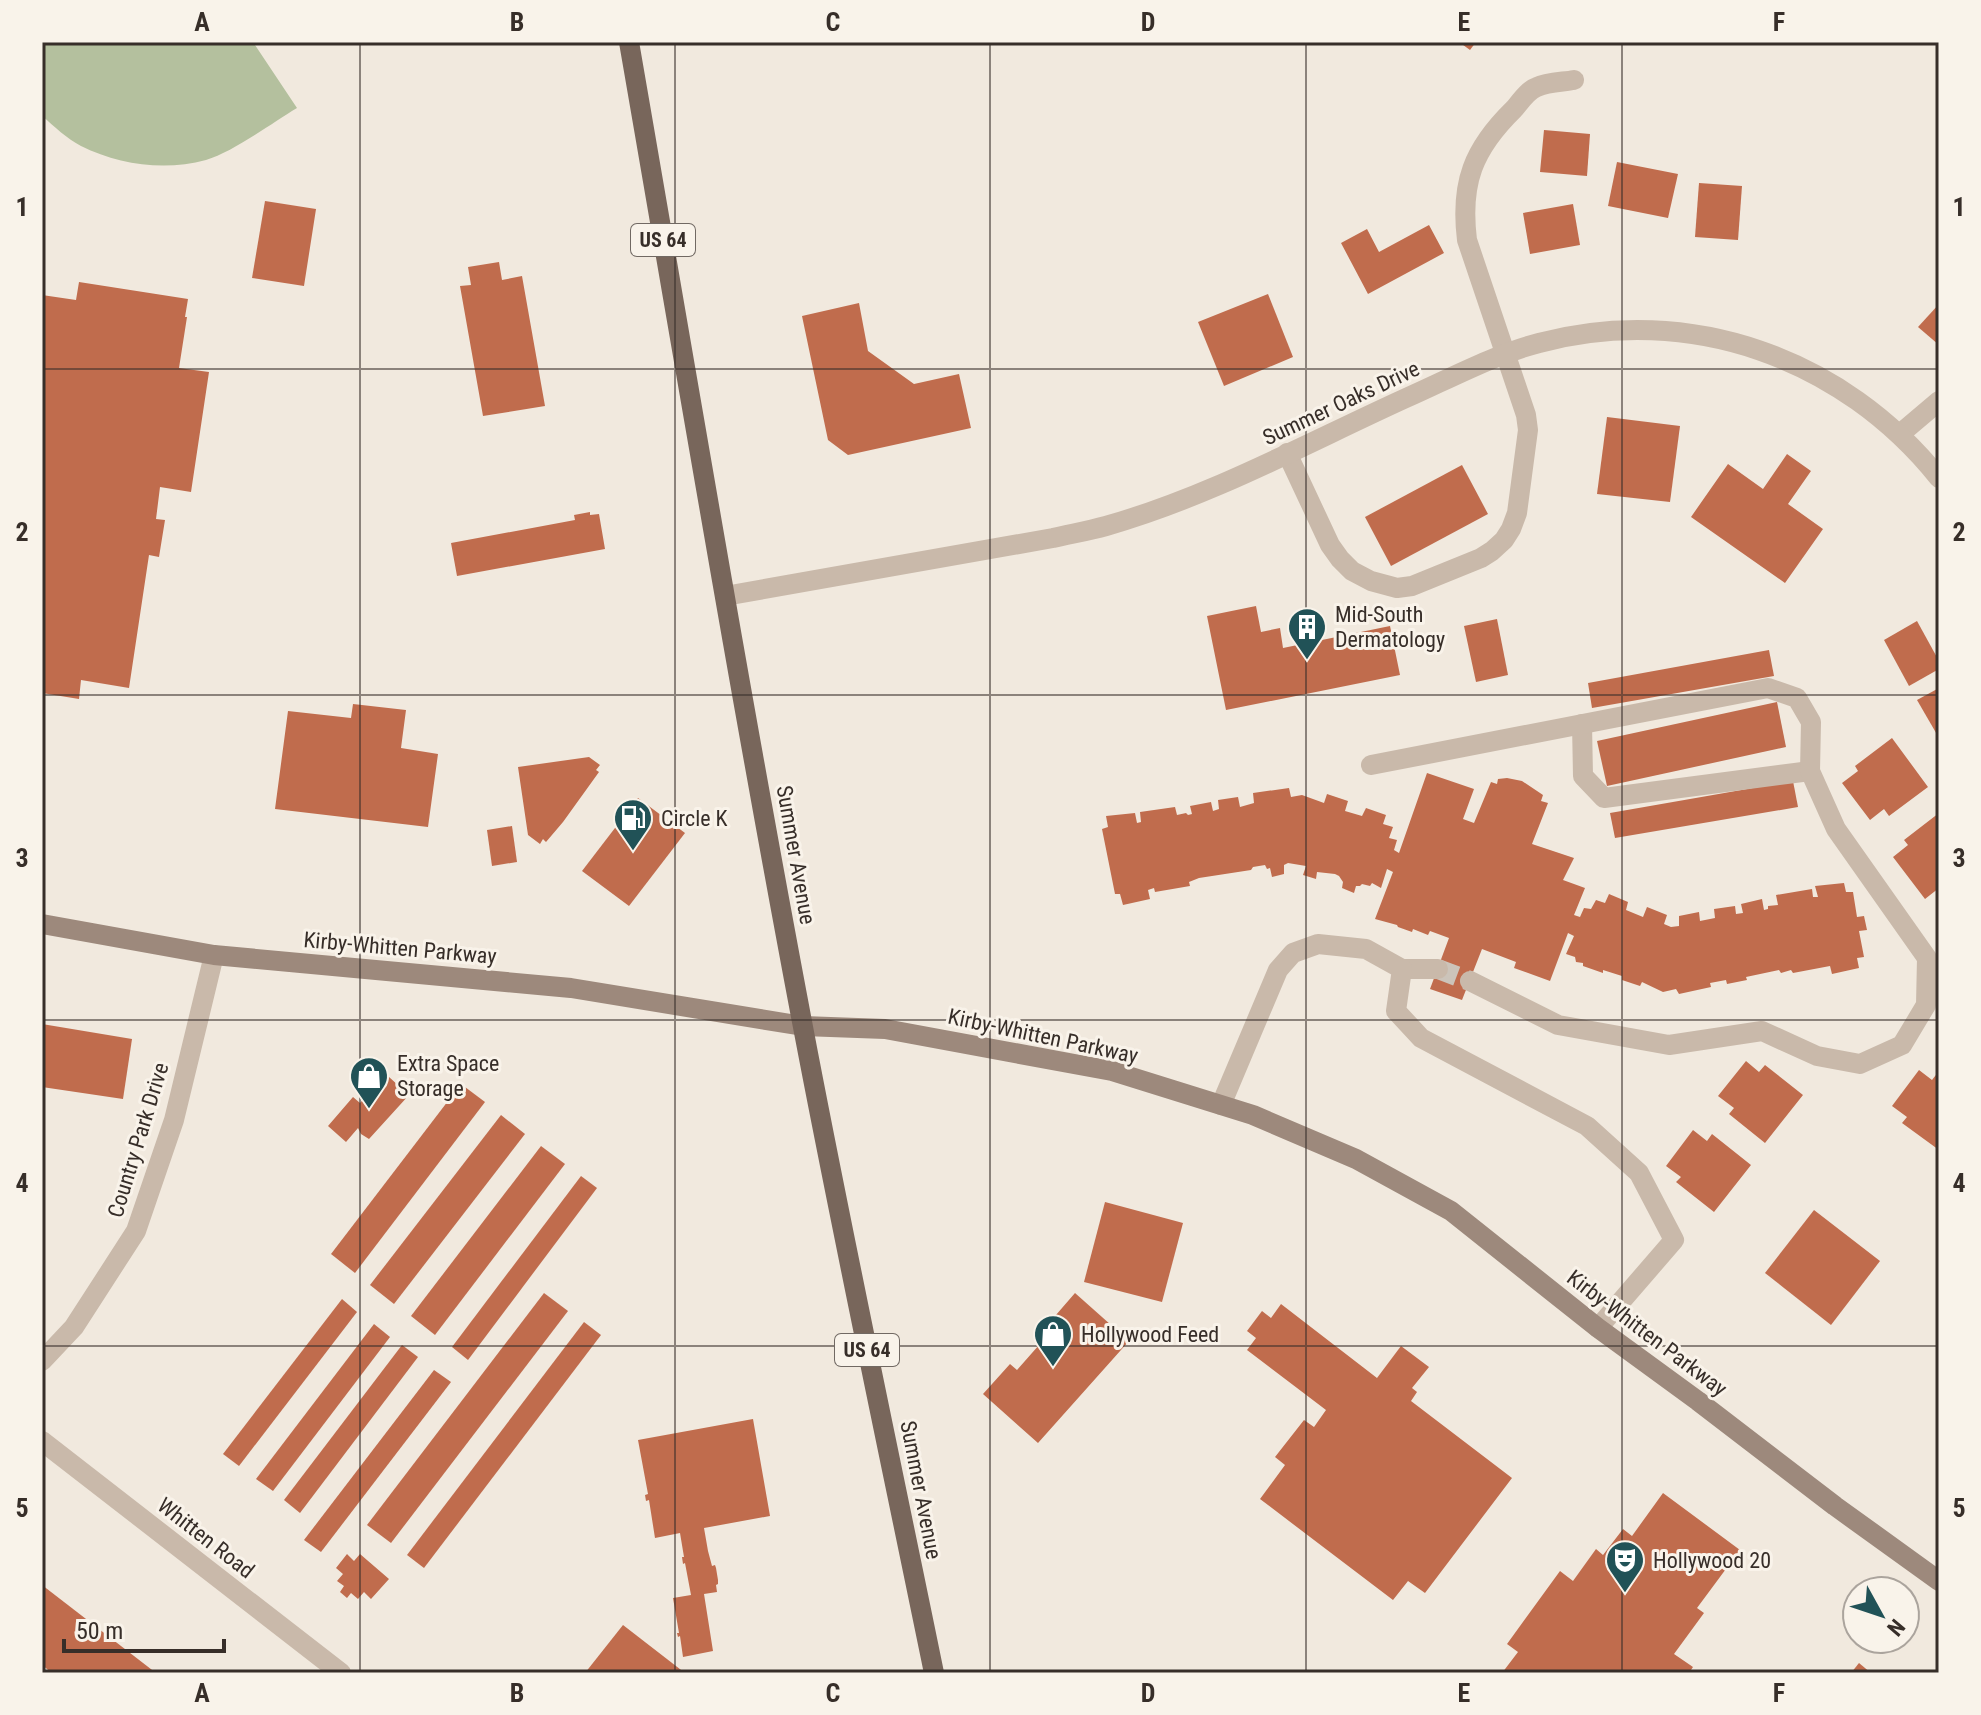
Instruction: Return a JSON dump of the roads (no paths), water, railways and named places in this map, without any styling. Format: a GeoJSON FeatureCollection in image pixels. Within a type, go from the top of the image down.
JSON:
{"type":"FeatureCollection","features":[{"type":"Feature","properties":{"kind":"main road","name":"Summer Avenue"},"geometry":{"type":"LineString","coordinates":[[629,42],[803,1026],[934,1673]]}},
{"type":"Feature","properties":{"kind":"main road","name":"Kirby-Whitten Parkway"},"geometry":{"type":"LineString","coordinates":[[42,924],[214,955],[571,988],[803,1026],[885,1029],[1112,1071],[1253,1115],[1356,1159],[1451,1211],[1598,1328],[1939,1581]]}},
{"type":"Feature","properties":{"kind":"street"},"geometry":{"type":"LineString","coordinates":[[1287,453],[1330,545],[1352,571],[1366,579],[1397,588],[1412,586],[1481,558],[1504,540],[1517,513],[1528,430],[1526,415],[1467,240],[1464,214],[1466,190],[1473,164],[1510,112],[1535,87],[1574,80]]}},
{"type":"Feature","properties":{"kind":"street","name":"Summer Oaks Drive"},"geometry":{"type":"LineString","coordinates":[[725,596],[1105,527],[1219,486],[1506,353],[1568,336],[1617,330],[1657,330],[1696,335],[1769,353],[1797,364],[1881,417],[1939,478]]}},
{"type":"Feature","properties":{"kind":"street"},"geometry":{"type":"LineString","coordinates":[[1900,434],[1939,401]]}},
{"type":"Feature","properties":{"kind":"street"},"geometry":{"type":"LineString","coordinates":[[1371,765],[1768,688],[1797,698],[1811,722],[1810,771],[1836,829],[1927,958],[1926,1005],[1902,1045],[1860,1064],[1817,1056],[1762,1031],[1669,1045],[1558,1025],[1470,981]]}},
{"type":"Feature","properties":{"kind":"street"},"geometry":{"type":"LineString","coordinates":[[1582,724],[1583,776],[1604,798],[1810,771]]}},
{"type":"Feature","properties":{"kind":"street"},"geometry":{"type":"LineString","coordinates":[[1221,1105],[1278,970],[1293,953],[1318,944],[1366,949],[1402,969],[1438,969]]}},
{"type":"Feature","properties":{"kind":"street","name":"Country Park Drive"},"geometry":{"type":"LineString","coordinates":[[42,1361],[74,1327],[136,1231],[174,1120],[214,955]]}},
{"type":"Feature","properties":{"kind":"street"},"geometry":{"type":"LineString","coordinates":[[1402,969],[1396,1011],[1421,1038],[1587,1126],[1639,1173],[1674,1240],[1598,1328]]}},
{"type":"Feature","properties":{"kind":"street","name":"Whitten Road"},"geometry":{"type":"LineString","coordinates":[[42,1441],[341,1673]]}},
{"type":"Feature","properties":{"kind":"tunnel"},"geometry":{"type":"LineString","coordinates":[[1438,969],[1470,981]]}},
{"type":"Feature","properties":{"kind":"place","name":"Mid-South Dermatology"},"geometry":{"type":"Point","coordinates":[1307,661]}},
{"type":"Feature","properties":{"kind":"place","name":"Circle K"},"geometry":{"type":"Point","coordinates":[633,852]}},
{"type":"Feature","properties":{"kind":"place","name":"Extra Space Storage"},"geometry":{"type":"Point","coordinates":[369,1110]}},
{"type":"Feature","properties":{"kind":"place","name":"Hollywood Feed"},"geometry":{"type":"Point","coordinates":[1053,1368]}},
{"type":"Feature","properties":{"kind":"place","name":"Hollywood 20"},"geometry":{"type":"Point","coordinates":[1625,1594]}}]}
